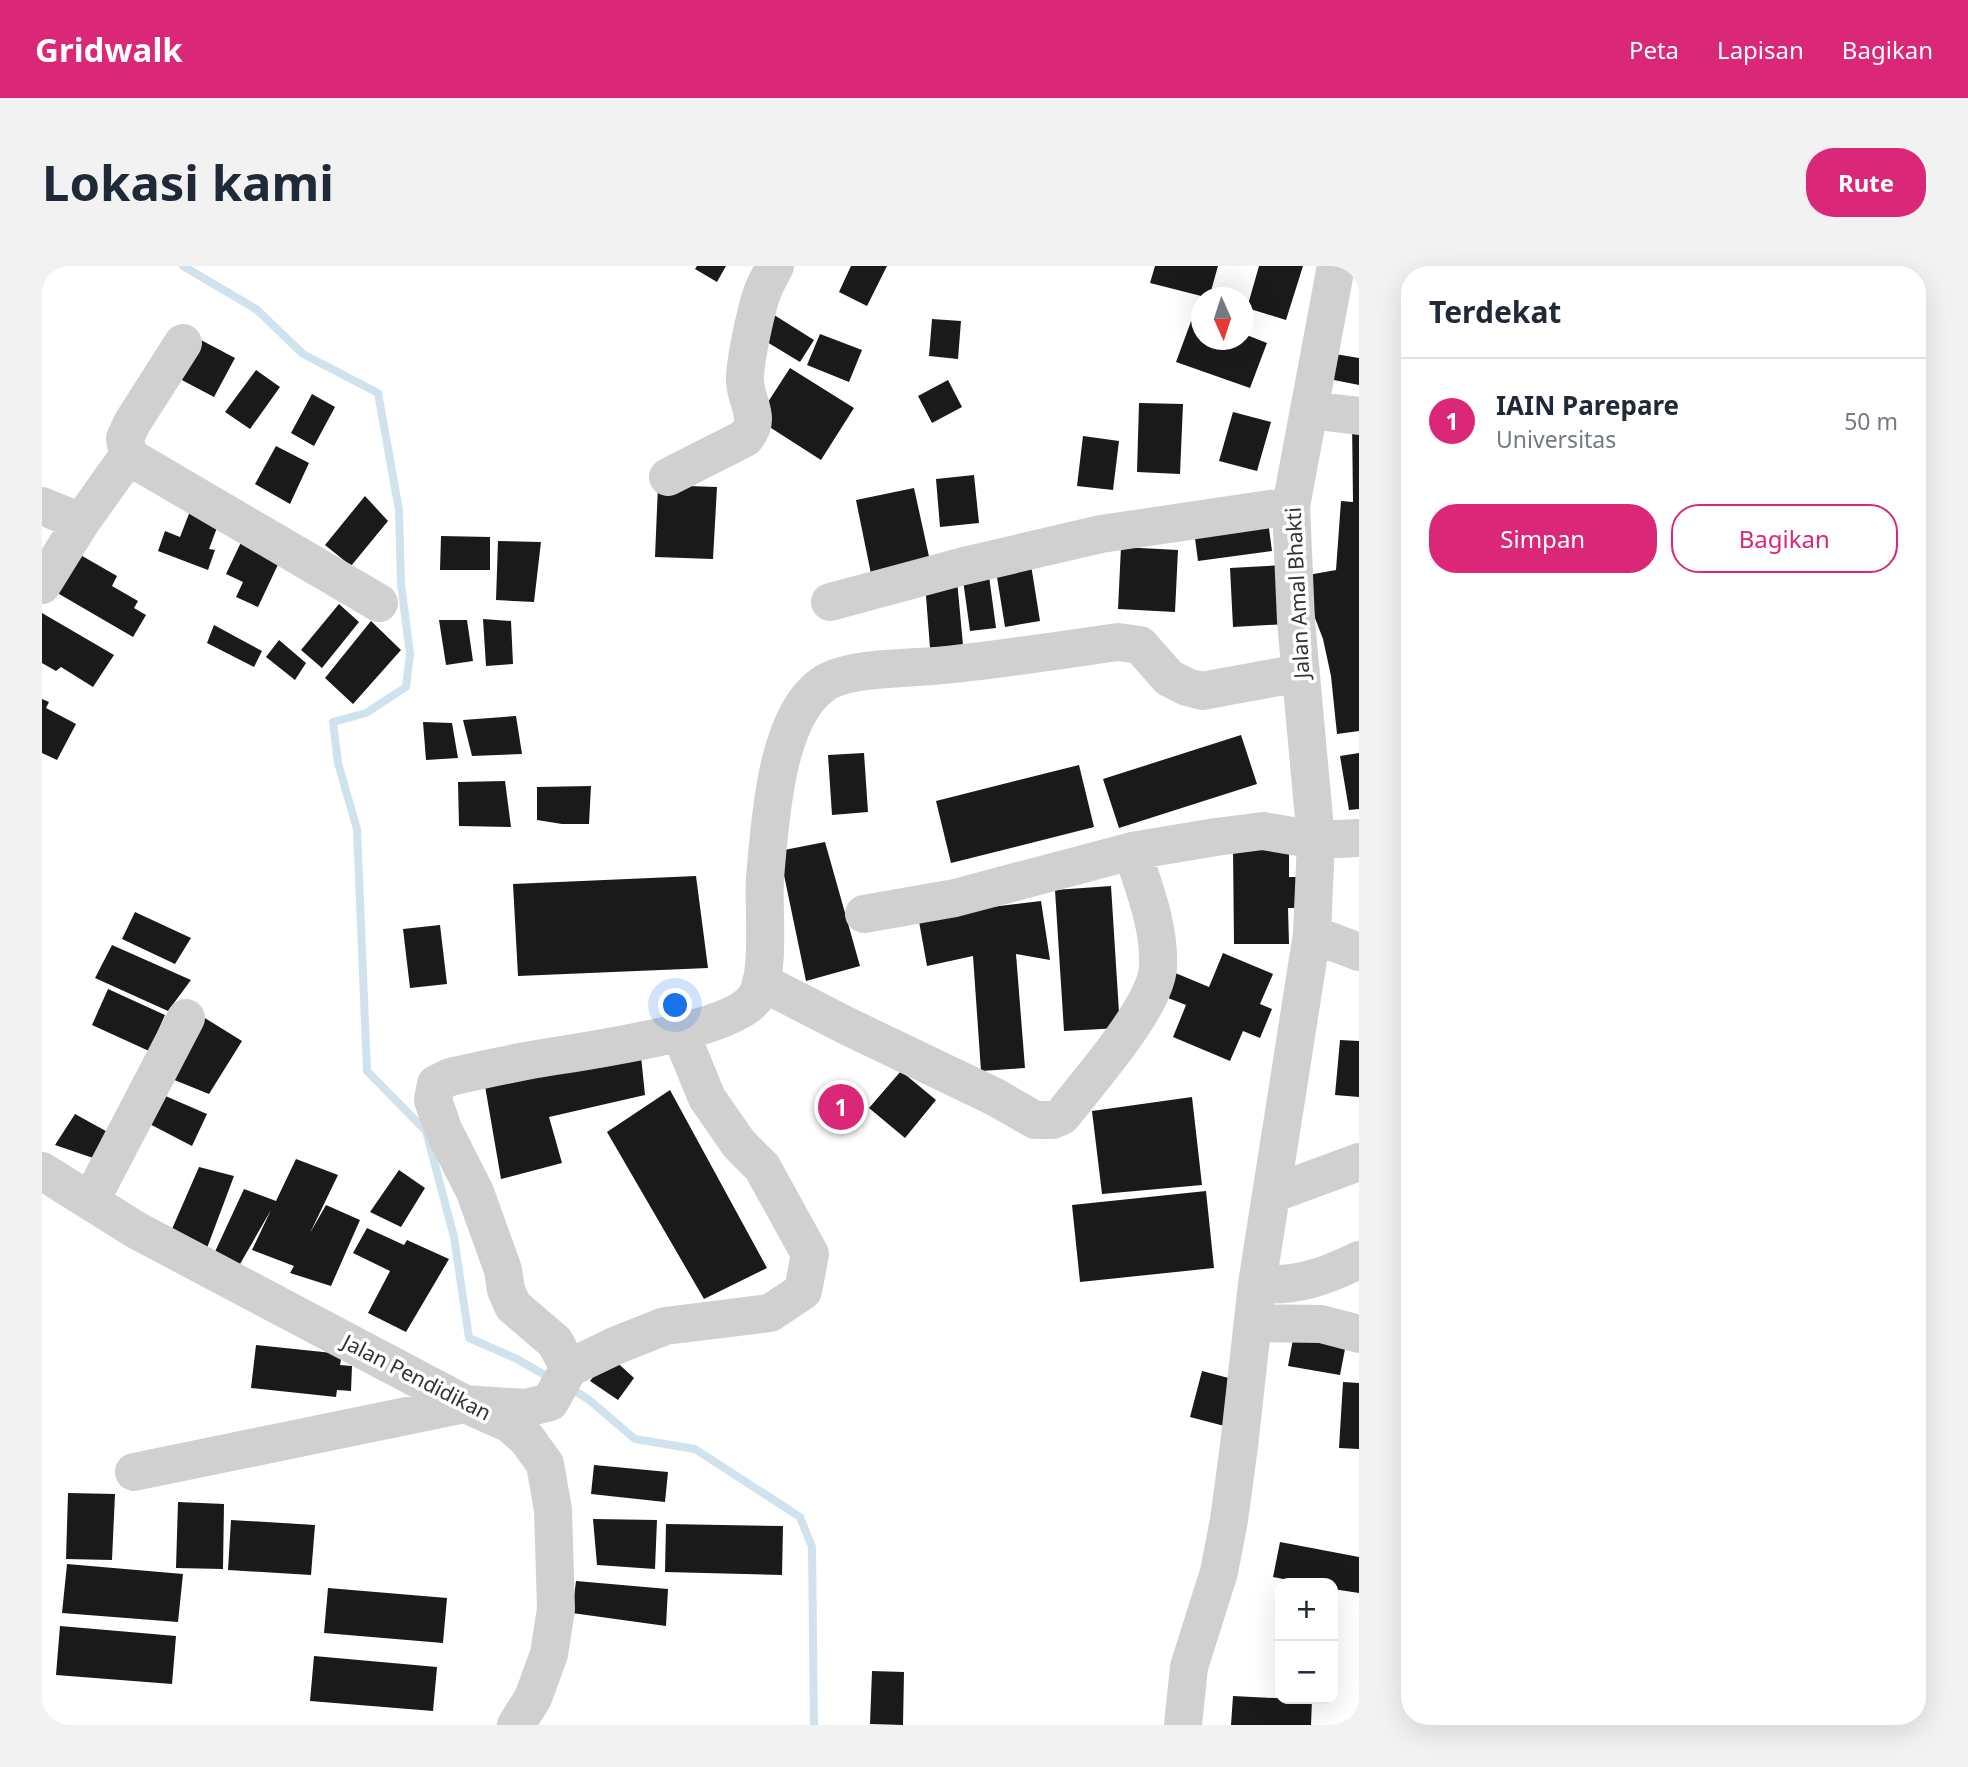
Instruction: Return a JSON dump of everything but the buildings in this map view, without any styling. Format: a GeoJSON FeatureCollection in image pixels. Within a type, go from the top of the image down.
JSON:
{"type":"FeatureCollection","features":[{"type":"Feature","properties":{"kind":"street"},"geometry":{"type":"LineString","coordinates":[[668,477],[745,438],[753,427],[745,374],[761,295],[775,266]]}},
{"type":"Feature","properties":{"kind":"street","name":"Jalan Amal Bhakti"},"geometry":{"type":"LineString","coordinates":[[1183,1725],[1189,1667],[1219,1572],[1228,1520],[1257,1284],[1312,934],[1316,840],[1296,621],[1291,506],[1336,266]]}},
{"type":"Feature","properties":{"kind":"street"},"geometry":{"type":"LineString","coordinates":[[42,585],[81,522],[128,456],[125,438],[132,423],[183,343]]}},
{"type":"Feature","properties":{"kind":"street"},"geometry":{"type":"LineString","coordinates":[[1309,410],[1359,416]]}},
{"type":"Feature","properties":{"kind":"street"},"geometry":{"type":"LineString","coordinates":[[128,456],[379,603]]}},
{"type":"Feature","properties":{"kind":"street"},"geometry":{"type":"LineString","coordinates":[[42,506],[81,522]]}},
{"type":"Feature","properties":{"kind":"street"},"geometry":{"type":"LineString","coordinates":[[830,602],[964,566],[1101,534],[1291,506]]}},
{"type":"Feature","properties":{"kind":"street"},"geometry":{"type":"LineString","coordinates":[[560,1383],[555,1342],[513,1306],[475,1192],[443,1129],[433,1100],[436,1084],[450,1076],[680,1032],[741,1009],[754,999],[761,982],[764,895],[777,776],[796,716],[821,685],[842,674],[946,665],[1118,642],[1140,646],[1169,678],[1194,690],[1202,691],[1300,673]]}},
{"type":"Feature","properties":{"kind":"street"},"geometry":{"type":"LineString","coordinates":[[864,914],[956,898],[1132,851],[1216,836],[1263,831],[1316,840],[1359,838]]}},
{"type":"Feature","properties":{"kind":"street"},"geometry":{"type":"LineString","coordinates":[[761,982],[995,1097],[1035,1120],[1052,1120],[1062,1115],[1132,1024],[1155,986],[1158,967],[1155,931],[1132,851]]}},
{"type":"Feature","properties":{"kind":"street"},"geometry":{"type":"LineString","coordinates":[[1312,934],[1359,952]]}},
{"type":"Feature","properties":{"kind":"street"},"geometry":{"type":"LineString","coordinates":[[91,1200],[187,1018]]}},
{"type":"Feature","properties":{"kind":"street"},"geometry":{"type":"LineString","coordinates":[[134,1472],[464,1404],[526,1408],[617,1345],[665,1326],[770,1313],[803,1291],[810,1254],[762,1167],[739,1143],[707,1098],[680,1032]]}},
{"type":"Feature","properties":{"kind":"street"},"geometry":{"type":"LineString","coordinates":[[1272,1194],[1359,1163]]}},
{"type":"Feature","properties":{"kind":"street","name":"Jalan Pendidikan"},"geometry":{"type":"LineString","coordinates":[[42,1171],[136,1230],[464,1404],[510,1424],[527,1439],[545,1464],[553,1510],[556,1609],[549,1654],[533,1698],[516,1725]]}},
{"type":"Feature","properties":{"kind":"street"},"geometry":{"type":"LineString","coordinates":[[1257,1284],[1280,1286],[1318,1278],[1359,1260]]}},
{"type":"Feature","properties":{"kind":"street"},"geometry":{"type":"LineString","coordinates":[[1254,1323],[1321,1324],[1359,1334]]}},
{"type":"Feature","properties":{"kind":"waterway"},"geometry":{"type":"LineString","coordinates":[[183,266],[256,309],[303,354],[378,393],[399,510],[401,584],[410,654],[406,687],[366,713],[333,722],[338,763],[357,829],[367,1071],[426,1131],[454,1237],[469,1338],[517,1359],[550,1378]]}},
{"type":"Feature","properties":{"kind":"waterway"},"geometry":{"type":"LineString","coordinates":[[568,1387],[588,1399],[635,1439],[695,1449],[800,1517],[812,1547],[814,1725]]}},
{"type":"Feature","properties":{"kind":"place","name":"IAIN Parepare"},"geometry":{"type":"Point","coordinates":[841,1107]}}]}
